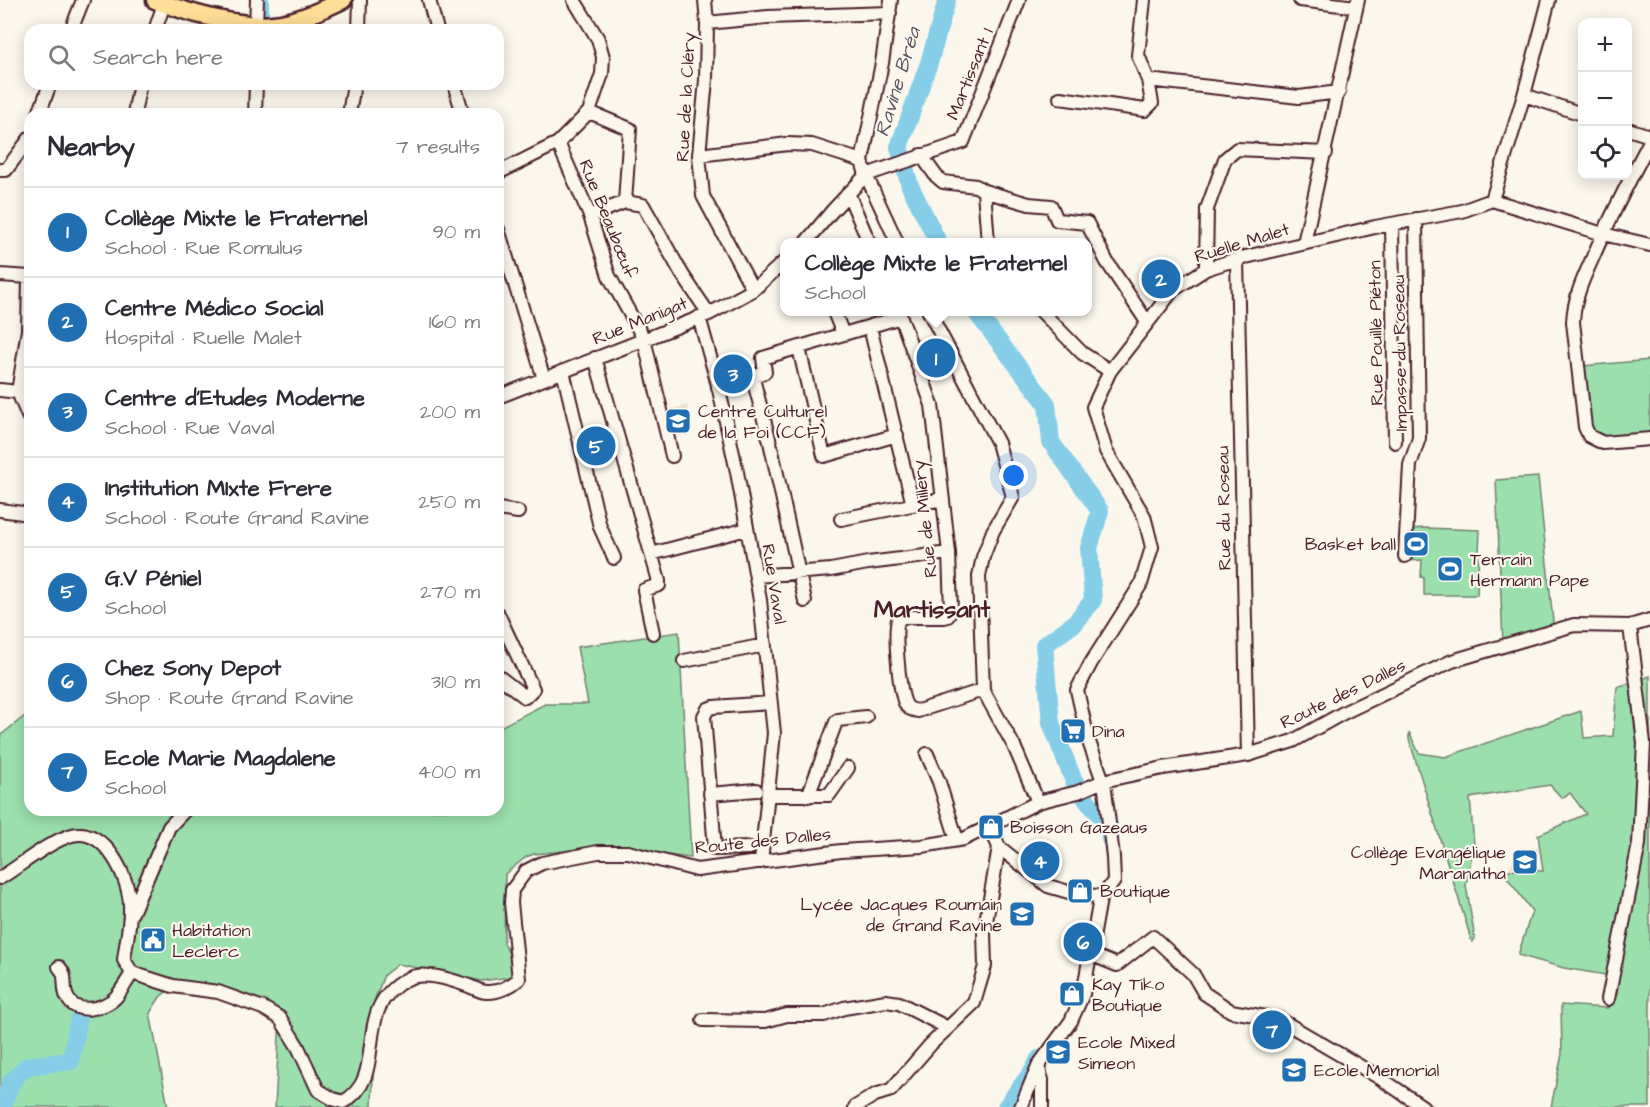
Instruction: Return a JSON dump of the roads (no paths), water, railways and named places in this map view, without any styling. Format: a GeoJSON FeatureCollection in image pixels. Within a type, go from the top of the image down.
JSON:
{"type":"FeatureCollection","features":[{"type":"Feature","properties":{"kind":"main road"},"geometry":{"type":"LineString","coordinates":[[271,24],[289,21],[343,0]]}},
{"type":"Feature","properties":{"kind":"main road"},"geometry":{"type":"LineString","coordinates":[[159,2],[210,18],[247,24]]}},
{"type":"Feature","properties":{"kind":"street"},"geometry":{"type":"LineString","coordinates":[[73,24],[83,0]]}},
{"type":"Feature","properties":{"kind":"street"},"geometry":{"type":"LineString","coordinates":[[257,0],[259,24]]}},
{"type":"Feature","properties":{"kind":"street"},"geometry":{"type":"LineString","coordinates":[[359,24],[360,0]]}},
{"type":"Feature","properties":{"kind":"street"},"geometry":{"type":"LineString","coordinates":[[429,0],[435,24]]}},
{"type":"Feature","properties":{"kind":"street"},"geometry":{"type":"LineString","coordinates":[[504,170],[558,143],[589,112],[602,74],[603,57],[598,39],[574,0]]}},
{"type":"Feature","properties":{"kind":"street","name":"Rue de la Cléry"},"geometry":{"type":"LineString","coordinates":[[705,0],[706,80],[699,155],[702,196],[753,290]]}},
{"type":"Feature","properties":{"kind":"street","name":"Martissant 1"},"geometry":{"type":"LineString","coordinates":[[910,159],[963,142],[1019,0]]}},
{"type":"Feature","properties":{"kind":"street"},"geometry":{"type":"LineString","coordinates":[[1060,98],[1145,110],[1152,103],[1148,80],[1138,55],[1144,0]]}},
{"type":"Feature","properties":{"kind":"street"},"geometry":{"type":"LineString","coordinates":[[1300,0],[1357,4],[1305,243]]}},
{"type":"Feature","properties":{"kind":"street"},"geometry":{"type":"LineString","coordinates":[[1549,0],[1524,95],[1492,200],[1603,234],[1650,245]]}},
{"type":"Feature","properties":{"kind":"street"},"geometry":{"type":"LineString","coordinates":[[156,24],[159,2]]}},
{"type":"Feature","properties":{"kind":"street"},"geometry":{"type":"LineString","coordinates":[[707,23],[890,6],[882,63],[862,161],[895,238]]}},
{"type":"Feature","properties":{"kind":"street"},"geometry":{"type":"LineString","coordinates":[[1148,80],[1299,97],[1339,92]]}},
{"type":"Feature","properties":{"kind":"street"},"geometry":{"type":"LineString","coordinates":[[41,108],[48,90]]}},
{"type":"Feature","properties":{"kind":"street"},"geometry":{"type":"LineString","coordinates":[[135,108],[139,90]]}},
{"type":"Feature","properties":{"kind":"street"},"geometry":{"type":"LineString","coordinates":[[255,108],[256,90]]}},
{"type":"Feature","properties":{"kind":"street"},"geometry":{"type":"LineString","coordinates":[[350,108],[353,90]]}},
{"type":"Feature","properties":{"kind":"street"},"geometry":{"type":"LineString","coordinates":[[456,90],[461,108]]}},
{"type":"Feature","properties":{"kind":"street"},"geometry":{"type":"LineString","coordinates":[[1524,95],[1578,113]]}},
{"type":"Feature","properties":{"kind":"street"},"geometry":{"type":"LineString","coordinates":[[589,112],[630,129],[625,202],[590,216]]}},
{"type":"Feature","properties":{"kind":"street"},"geometry":{"type":"LineString","coordinates":[[1632,130],[1650,136]]}},
{"type":"Feature","properties":{"kind":"street"},"geometry":{"type":"LineString","coordinates":[[1650,141],[1603,234],[1578,291],[1573,322],[1585,427],[1589,436],[1603,443],[1650,439]]}},
{"type":"Feature","properties":{"kind":"street","name":"Rue Beaubœuf"},"geometry":{"type":"LineString","coordinates":[[558,143],[590,216],[609,276],[644,339],[672,456]]}},
{"type":"Feature","properties":{"kind":"street"},"geometry":{"type":"LineString","coordinates":[[699,155],[788,144],[812,145],[862,161]]}},
{"type":"Feature","properties":{"kind":"street"},"geometry":{"type":"LineString","coordinates":[[0,170],[6,170],[24,146]]}},
{"type":"Feature","properties":{"kind":"street"},"geometry":{"type":"LineString","coordinates":[[1206,269],[1207,209],[1225,159],[1237,149],[1326,153]]}},
{"type":"Feature","properties":{"kind":"street"},"geometry":{"type":"LineString","coordinates":[[810,238],[866,175],[910,159],[943,182],[976,186],[984,191],[1029,204],[1051,206],[1058,220],[1087,223],[1107,262],[1147,322]]}},
{"type":"Feature","properties":{"kind":"street"},"geometry":{"type":"LineString","coordinates":[[984,191],[988,238]]}},
{"type":"Feature","properties":{"kind":"street"},"geometry":{"type":"LineString","coordinates":[[848,193],[867,238]]}},
{"type":"Feature","properties":{"kind":"street","name":"Ruelle Malet"},"geometry":{"type":"LineString","coordinates":[[1021,1107],[1038,1066],[1071,1021],[1083,994],[1100,899],[1114,881],[1104,781],[1088,739],[1077,690],[1091,663],[1141,584],[1152,546],[1144,516],[1106,451],[1093,407],[1110,371],[1173,290],[1206,269],[1305,243],[1462,211],[1492,200]]}},
{"type":"Feature","properties":{"kind":"street","name":"Rue Vaval"},"geometry":{"type":"LineString","coordinates":[[625,202],[643,205],[704,316],[756,576],[765,645],[774,733],[761,862]]}},
{"type":"Feature","properties":{"kind":"street","name":"Impasse du Roseau"},"geometry":{"type":"LineString","coordinates":[[1405,556],[1410,465],[1419,438],[1416,219]]}},
{"type":"Feature","properties":{"kind":"street","name":"Rue Pouillé Piéton"},"geometry":{"type":"LineString","coordinates":[[1392,224],[1395,442]]}},
{"type":"Feature","properties":{"kind":"street"},"geometry":{"type":"LineString","coordinates":[[504,249],[544,379]]}},
{"type":"Feature","properties":{"kind":"street","name":"Rue du Roseau"},"geometry":{"type":"LineString","coordinates":[[1237,259],[1248,755]]}},
{"type":"Feature","properties":{"kind":"street","name":"Rue Manigat"},"geometry":{"type":"LineString","coordinates":[[504,395],[704,316],[753,290],[780,266]]}},
{"type":"Feature","properties":{"kind":"street"},"geometry":{"type":"LineString","coordinates":[[0,275],[24,277]]}},
{"type":"Feature","properties":{"kind":"street"},"geometry":{"type":"LineString","coordinates":[[836,316],[843,334]]}},
{"type":"Feature","properties":{"kind":"street"},"geometry":{"type":"LineString","coordinates":[[718,387],[765,372],[763,358],[870,327],[895,316]]}},
{"type":"Feature","properties":{"kind":"street","name":"Rue de Millery"},"geometry":{"type":"LineString","coordinates":[[901,316],[932,405],[949,553],[950,613],[944,617],[903,617],[897,625],[898,667],[902,692],[906,706],[918,711],[983,690]]}},
{"type":"Feature","properties":{"kind":"street"},"geometry":{"type":"LineString","coordinates":[[930,316],[998,443],[1013,497],[993,531],[983,556],[979,576],[983,690],[1014,746],[1038,802]]}},
{"type":"Feature","properties":{"kind":"street"},"geometry":{"type":"LineString","coordinates":[[1046,316],[1082,353],[1110,371]]}},
{"type":"Feature","properties":{"kind":"street"},"geometry":{"type":"LineString","coordinates":[[870,327],[913,505]]}},
{"type":"Feature","properties":{"kind":"street"},"geometry":{"type":"LineString","coordinates":[[799,348],[824,456],[897,435]]}},
{"type":"Feature","properties":{"kind":"street"},"geometry":{"type":"LineString","coordinates":[[24,355],[18,392],[24,406]]}},
{"type":"Feature","properties":{"kind":"street"},"geometry":{"type":"LineString","coordinates":[[595,358],[659,585],[644,590],[653,633]]}},
{"type":"Feature","properties":{"kind":"street"},"geometry":{"type":"LineString","coordinates":[[563,371],[600,526],[614,558]]}},
{"type":"Feature","properties":{"kind":"street"},"geometry":{"type":"LineString","coordinates":[[752,375],[770,442],[805,601]]}},
{"type":"Feature","properties":{"kind":"street"},"geometry":{"type":"LineString","coordinates":[[0,390],[18,392]]}},
{"type":"Feature","properties":{"kind":"street"},"geometry":{"type":"LineString","coordinates":[[841,519],[942,499]]}},
{"type":"Feature","properties":{"kind":"street"},"geometry":{"type":"LineString","coordinates":[[0,510],[24,513]]}},
{"type":"Feature","properties":{"kind":"street"},"geometry":{"type":"LineString","coordinates":[[504,510],[518,512]]}},
{"type":"Feature","properties":{"kind":"street"},"geometry":{"type":"LineString","coordinates":[[651,554],[747,529]]}},
{"type":"Feature","properties":{"kind":"street"},"geometry":{"type":"LineString","coordinates":[[756,576],[831,570],[949,553]]}},
{"type":"Feature","properties":{"kind":"street","name":"Route des Dalles"},"geometry":{"type":"LineString","coordinates":[[132,973],[173,986],[218,993],[263,1008],[280,1018],[298,1047],[318,1090],[343,1102],[353,1096],[364,1082],[371,1052],[372,1028],[380,1003],[394,987],[408,978],[422,976],[442,979],[486,992],[510,987],[519,979],[511,903],[512,890],[526,872],[542,864],[598,852],[628,852],[697,870],[841,851],[922,846],[957,840],[990,827],[1038,802],[1078,792],[1104,781],[1162,768],[1248,755],[1293,741],[1345,712],[1452,661],[1574,625],[1630,626],[1650,620]]}},
{"type":"Feature","properties":{"kind":"street"},"geometry":{"type":"LineString","coordinates":[[1608,999],[1639,844],[1644,743],[1630,626]]}},
{"type":"Feature","properties":{"kind":"street"},"geometry":{"type":"LineString","coordinates":[[504,627],[533,689],[525,697],[504,681]]}},
{"type":"Feature","properties":{"kind":"street"},"geometry":{"type":"LineString","coordinates":[[684,661],[765,645]]}},
{"type":"Feature","properties":{"kind":"street"},"geometry":{"type":"LineString","coordinates":[[750,848],[715,849],[704,720],[708,709],[713,707],[771,704]]}},
{"type":"Feature","properties":{"kind":"street"},"geometry":{"type":"LineString","coordinates":[[808,796],[836,722],[866,717]]}},
{"type":"Feature","properties":{"kind":"street"},"geometry":{"type":"LineString","coordinates":[[927,754],[939,782],[957,840]]}},
{"type":"Feature","properties":{"kind":"street"},"geometry":{"type":"LineString","coordinates":[[768,795],[829,795],[848,768]]}},
{"type":"Feature","properties":{"kind":"street"},"geometry":{"type":"LineString","coordinates":[[710,794],[756,790]]}},
{"type":"Feature","properties":{"kind":"street"},"geometry":{"type":"LineString","coordinates":[[130,916],[169,827],[179,816]]}},
{"type":"Feature","properties":{"kind":"street"},"geometry":{"type":"LineString","coordinates":[[990,827],[999,847],[1048,886],[1072,893],[1096,896],[1100,899]]}},
{"type":"Feature","properties":{"kind":"street"},"geometry":{"type":"LineString","coordinates":[[0,878],[58,841],[74,834],[92,835],[106,847],[123,872],[128,885],[130,916],[124,960],[132,973],[114,999],[93,1009],[84,1010],[67,999],[63,971],[59,967]]}},
{"type":"Feature","properties":{"kind":"street"},"geometry":{"type":"LineString","coordinates":[[855,1107],[875,1095],[891,1090],[974,1003],[986,966],[984,933],[999,847]]}},
{"type":"Feature","properties":{"kind":"street"},"geometry":{"type":"LineString","coordinates":[[1090,954],[1117,965],[1152,937],[1193,974],[1204,993],[1231,1011],[1279,1019],[1380,1078],[1423,1107]]}},
{"type":"Feature","properties":{"kind":"street"},"geometry":{"type":"LineString","coordinates":[[703,1020],[765,1021],[787,1014],[824,1015],[844,1008],[886,1001],[899,1003],[948,1028]]}},
{"type":"Feature","properties":{"kind":"street"},"geometry":{"type":"LineString","coordinates":[[1038,1066],[1042,1080],[1042,1107]]}},
{"type":"Feature","properties":{"kind":"waterway"},"geometry":{"type":"LineString","coordinates":[[264,0],[264,13]]}},
{"type":"Feature","properties":{"kind":"waterway","name":"Ravine Bréa"},"geometry":{"type":"LineString","coordinates":[[936,238],[910,186],[899,147],[929,63],[947,0]]}},
{"type":"Feature","properties":{"kind":"waterway","name":"Ravine Bréa"},"geometry":{"type":"LineString","coordinates":[[979,316],[1047,404],[1051,442],[1100,511],[1089,548],[1093,600],[1075,623],[1044,645],[1051,723],[1073,779],[1088,802],[1109,825],[1110,839]]}},
{"type":"Feature","properties":{"kind":"waterway"},"geometry":{"type":"LineString","coordinates":[[3,1107],[11,1082],[27,1066],[71,1061],[78,1021]]}},
{"type":"Feature","properties":{"kind":"waterway","name":"Ravine Bréa"},"geometry":{"type":"LineString","coordinates":[[1006,1107],[1039,1059]]}},
{"type":"Feature","properties":{"kind":"place","name":"Centre Médico Social"},"geometry":{"type":"Point","coordinates":[1161,279]}},
{"type":"Feature","properties":{"kind":"place","name":"Collège Mixte le Fraternel"},"geometry":{"type":"Point","coordinates":[936,358]}},
{"type":"Feature","properties":{"kind":"place","name":"Centre d'Etudes Moderne"},"geometry":{"type":"Point","coordinates":[733,374]}},
{"type":"Feature","properties":{"kind":"place","name":"Centre Culturel de la Foi (CCF)"},"geometry":{"type":"Point","coordinates":[678,421]}},
{"type":"Feature","properties":{"kind":"place","name":"G.V Péniel"},"geometry":{"type":"Point","coordinates":[596,446]}},
{"type":"Feature","properties":{"kind":"place","name":"Basket ball"},"geometry":{"type":"Point","coordinates":[1416,544]}},
{"type":"Feature","properties":{"kind":"place","name":"Terrain Hermann Pape"},"geometry":{"type":"Point","coordinates":[1450,569]}},
{"type":"Feature","properties":{"kind":"place","name":"Dina"},"geometry":{"type":"Point","coordinates":[1073,731]}},
{"type":"Feature","properties":{"kind":"place","name":"Boisson Gazeaus"},"geometry":{"type":"Point","coordinates":[991,827]}},
{"type":"Feature","properties":{"kind":"place","name":"Institution MIxte Frere"},"geometry":{"type":"Point","coordinates":[1040,861]}},
{"type":"Feature","properties":{"kind":"place","name":"Collège Evangélique Maranatha"},"geometry":{"type":"Point","coordinates":[1525,862]}},
{"type":"Feature","properties":{"kind":"place","name":"Boutique"},"geometry":{"type":"Point","coordinates":[1080,891]}},
{"type":"Feature","properties":{"kind":"place","name":"Lycée Jacques Roumain de Grand Ravine"},"geometry":{"type":"Point","coordinates":[1022,914]}},
{"type":"Feature","properties":{"kind":"place","name":"Habitation Leclerc"},"geometry":{"type":"Point","coordinates":[153,940]}},
{"type":"Feature","properties":{"kind":"place","name":"Chez Sony Depot"},"geometry":{"type":"Point","coordinates":[1083,942]}},
{"type":"Feature","properties":{"kind":"place","name":"Kay Tiko Boutique"},"geometry":{"type":"Point","coordinates":[1072,994]}},
{"type":"Feature","properties":{"kind":"place","name":"Ecole Marie Magdalene"},"geometry":{"type":"Point","coordinates":[1272,1030]}},
{"type":"Feature","properties":{"kind":"place","name":"Ecole Mixed Simeon"},"geometry":{"type":"Point","coordinates":[1058,1052]}},
{"type":"Feature","properties":{"kind":"place","name":"Ecole Memorial"},"geometry":{"type":"Point","coordinates":[1294,1070]}},
{"type":"Feature","properties":{"kind":"district","name":"Martissant"},"geometry":{"type":"Point","coordinates":[932,610]}}]}
